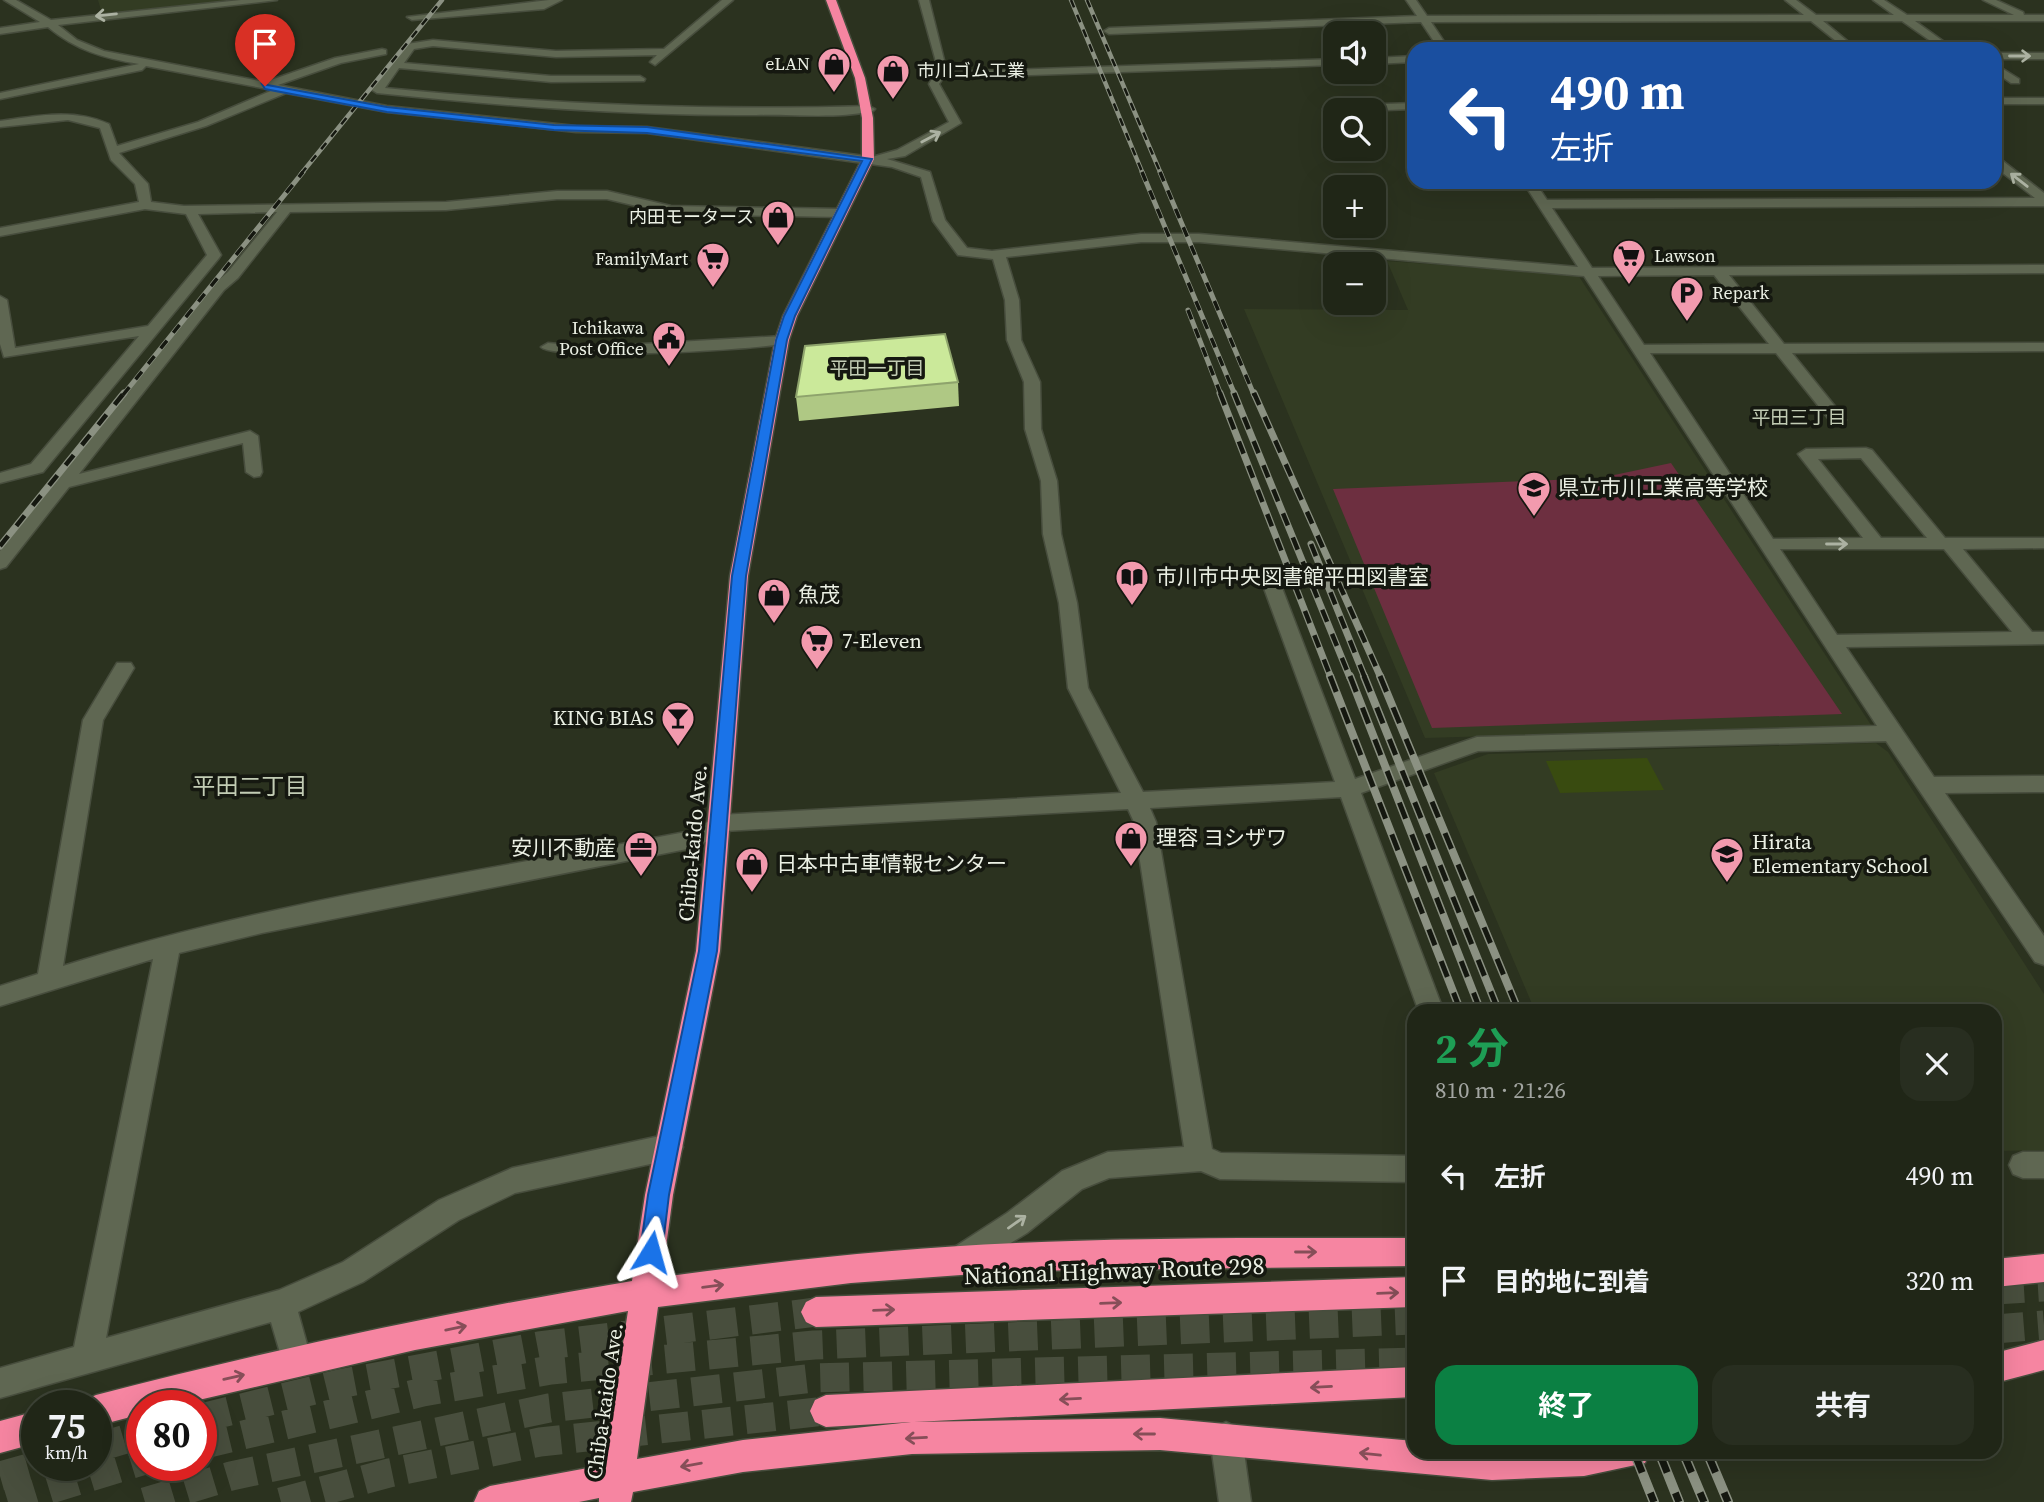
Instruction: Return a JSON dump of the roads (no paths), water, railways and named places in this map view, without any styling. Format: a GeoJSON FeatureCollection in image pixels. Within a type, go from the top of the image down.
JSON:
{"type":"FeatureCollection","features":[{"type":"Feature","properties":{"kind":"highway","name":"Chiba-kaido Ave."},"geometry":{"type":"LineString","coordinates":[[617,1489],[659,1195],[708,951],[739,576],[782,340],[790,316],[868,159],[869,109],[831,0]]}},
{"type":"Feature","properties":{"kind":"highway"},"geometry":{"type":"LineString","coordinates":[[112,1407],[297,1362],[509,1317],[645,1295],[960,1260],[1213,1251],[1407,1252]]}},
{"type":"Feature","properties":{"kind":"highway"},"geometry":{"type":"LineString","coordinates":[[2002,1272],[2044,1268]]}},
{"type":"Feature","properties":{"kind":"highway","name":"National Highway Route 298"},"geometry":{"type":"LineString","coordinates":[[816,1312],[1407,1292]]}},
{"type":"Feature","properties":{"kind":"highway"},"geometry":{"type":"LineString","coordinates":[[2002,1352],[2044,1352]]}},
{"type":"Feature","properties":{"kind":"highway"},"geometry":{"type":"LineString","coordinates":[[2002,1366],[2044,1352]]}},
{"type":"Feature","properties":{"kind":"highway"},"geometry":{"type":"LineString","coordinates":[[826,1411],[1407,1382]]}},
{"type":"Feature","properties":{"kind":"highway"},"geometry":{"type":"LineString","coordinates":[[0,1437],[21,1431]]}},
{"type":"Feature","properties":{"kind":"highway"},"geometry":{"type":"LineString","coordinates":[[489,1502],[617,1489],[743,1455],[912,1438],[1107,1434],[1226,1438],[1407,1456]]}},
{"type":"Feature","properties":{"kind":"highway"},"geometry":{"type":"LineString","coordinates":[[1441,1459],[1492,1464],[1590,1459]]}},
{"type":"Feature","properties":{"kind":"street"},"geometry":{"type":"LineString","coordinates":[[9,0],[49,23],[73,41],[101,54],[283,90],[387,109],[482,121],[576,129],[647,130],[868,159],[926,175],[939,221],[963,252],[998,254],[1196,232],[1588,272],[2044,269]]}},
{"type":"Feature","properties":{"kind":"street"},"geometry":{"type":"LineString","coordinates":[[0,30],[272,0]]}},
{"type":"Feature","properties":{"kind":"street"},"geometry":{"type":"LineString","coordinates":[[412,17],[516,6],[544,6],[556,0]]}},
{"type":"Feature","properties":{"kind":"street"},"geometry":{"type":"LineString","coordinates":[[664,52],[556,54],[433,43],[411,46],[377,90],[552,107],[631,94],[664,52],[728,0]]}},
{"type":"Feature","properties":{"kind":"street"},"geometry":{"type":"LineString","coordinates":[[868,159],[901,153],[955,123],[954,116],[934,84],[943,69],[924,0]]}},
{"type":"Feature","properties":{"kind":"street"},"geometry":{"type":"LineString","coordinates":[[1411,0],[1439,42]]}},
{"type":"Feature","properties":{"kind":"street"},"geometry":{"type":"LineString","coordinates":[[1790,0],[1843,42]]}},
{"type":"Feature","properties":{"kind":"street"},"geometry":{"type":"LineString","coordinates":[[1878,0],[1939,42]]}},
{"type":"Feature","properties":{"kind":"street"},"geometry":{"type":"LineString","coordinates":[[1988,0],[2044,25]]}},
{"type":"Feature","properties":{"kind":"street"},"geometry":{"type":"LineString","coordinates":[[1852,6],[1868,17]]}},
{"type":"Feature","properties":{"kind":"street"},"geometry":{"type":"LineString","coordinates":[[1754,9],[1765,18]]}},
{"type":"Feature","properties":{"kind":"street"},"geometry":{"type":"LineString","coordinates":[[1109,31],[1424,19],[2044,18]]}},
{"type":"Feature","properties":{"kind":"street"},"geometry":{"type":"LineString","coordinates":[[435,96],[506,50]]}},
{"type":"Feature","properties":{"kind":"street"},"geometry":{"type":"LineString","coordinates":[[265,86],[339,60],[382,52]]}},
{"type":"Feature","properties":{"kind":"street"},"geometry":{"type":"LineString","coordinates":[[2002,56],[2044,56]]}},
{"type":"Feature","properties":{"kind":"street"},"geometry":{"type":"LineString","coordinates":[[1386,60],[1407,59]]}},
{"type":"Feature","properties":{"kind":"street"},"geometry":{"type":"LineString","coordinates":[[941,75],[1323,62]]}},
{"type":"Feature","properties":{"kind":"street"},"geometry":{"type":"LineString","coordinates":[[0,96],[154,64]]}},
{"type":"Feature","properties":{"kind":"street"},"geometry":{"type":"LineString","coordinates":[[396,65],[551,79],[631,94],[794,112],[869,109]]}},
{"type":"Feature","properties":{"kind":"street"},"geometry":{"type":"LineString","coordinates":[[2002,72],[2015,81]]}},
{"type":"Feature","properties":{"kind":"street"},"geometry":{"type":"LineString","coordinates":[[112,151],[190,128],[283,90]]}},
{"type":"Feature","properties":{"kind":"street"},"geometry":{"type":"LineString","coordinates":[[2005,90],[2021,101]]}},
{"type":"Feature","properties":{"kind":"street"},"geometry":{"type":"LineString","coordinates":[[2002,101],[2044,101]]}},
{"type":"Feature","properties":{"kind":"street"},"geometry":{"type":"LineString","coordinates":[[1386,107],[1407,106]]}},
{"type":"Feature","properties":{"kind":"street"},"geometry":{"type":"LineString","coordinates":[[0,124],[88,117],[105,126],[112,151],[120,164],[133,171],[145,188],[145,205]]}},
{"type":"Feature","properties":{"kind":"street"},"geometry":{"type":"LineString","coordinates":[[2002,167],[2044,200]]}},
{"type":"Feature","properties":{"kind":"street"},"geometry":{"type":"LineString","coordinates":[[1534,189],[1834,641],[1892,733],[2044,955]]}},
{"type":"Feature","properties":{"kind":"street"},"geometry":{"type":"LineString","coordinates":[[0,232],[145,205],[190,210],[446,206],[557,195],[607,195],[671,210],[841,212]]}},
{"type":"Feature","properties":{"kind":"street"},"geometry":{"type":"LineString","coordinates":[[1544,204],[2044,200]]}},
{"type":"Feature","properties":{"kind":"street"},"geometry":{"type":"LineString","coordinates":[[0,563],[195,316],[219,287],[233,275],[287,208]]}},
{"type":"Feature","properties":{"kind":"street"},"geometry":{"type":"LineString","coordinates":[[0,478],[37,468],[215,255],[190,210]]}},
{"type":"Feature","properties":{"kind":"street"},"geometry":{"type":"LineString","coordinates":[[998,254],[1012,300],[1014,340],[1032,383],[1033,429],[1049,481],[1052,534],[1068,603],[1078,688],[1136,799],[1145,822],[1195,1140],[1202,1158]]}},
{"type":"Feature","properties":{"kind":"street"},"geometry":{"type":"LineString","coordinates":[[1718,271],[1838,420]]}},
{"type":"Feature","properties":{"kind":"street"},"geometry":{"type":"LineString","coordinates":[[0,300],[9,354],[154,329]]}},
{"type":"Feature","properties":{"kind":"street"},"geometry":{"type":"LineString","coordinates":[[548,347],[590,351],[782,340]]}},
{"type":"Feature","properties":{"kind":"street"},"geometry":{"type":"LineString","coordinates":[[1640,349],[2044,347]]}},
{"type":"Feature","properties":{"kind":"street"},"geometry":{"type":"LineString","coordinates":[[65,483],[250,436],[254,472]]}},
{"type":"Feature","properties":{"kind":"street"},"geometry":{"type":"LineString","coordinates":[[1876,543],[1806,454],[1866,453],[1945,543],[2036,638]]}},
{"type":"Feature","properties":{"kind":"street"},"geometry":{"type":"LineString","coordinates":[[1769,544],[2044,543]]}},
{"type":"Feature","properties":{"kind":"street"},"geometry":{"type":"LineString","coordinates":[[1270,580],[1429,1004]]}},
{"type":"Feature","properties":{"kind":"street"},"geometry":{"type":"LineString","coordinates":[[1834,641],[2036,638]]}},
{"type":"Feature","properties":{"kind":"street"},"geometry":{"type":"LineString","coordinates":[[49,978],[93,720],[124,668]]}},
{"type":"Feature","properties":{"kind":"street"},"geometry":{"type":"LineString","coordinates":[[0,996],[49,978],[366,900],[697,838],[720,823],[1349,789],[1477,744],[1892,733]]}},
{"type":"Feature","properties":{"kind":"street"},"geometry":{"type":"LineString","coordinates":[[1928,785],[2044,784]]}},
{"type":"Feature","properties":{"kind":"street"},"geometry":{"type":"LineString","coordinates":[[87,1357],[168,947]]}},
{"type":"Feature","properties":{"kind":"street"},"geometry":{"type":"LineString","coordinates":[[0,1383],[281,1304],[353,1272],[449,1210],[485,1191],[566,1167],[669,1147]]}},
{"type":"Feature","properties":{"kind":"street"},"geometry":{"type":"LineString","coordinates":[[960,1260],[1017,1223],[1072,1180],[1108,1165],[1202,1158],[1220,1166],[1407,1169]]}},
{"type":"Feature","properties":{"kind":"street"},"geometry":{"type":"LineString","coordinates":[[281,1304],[297,1362]]}},
{"type":"Feature","properties":{"kind":"street"},"geometry":{"type":"LineString","coordinates":[[1226,1438],[1235,1502]]}},
{"type":"Feature","properties":{"kind":"tunnel"},"geometry":{"type":"LineString","coordinates":[[2002,1290],[2044,1287]]}},
{"type":"Feature","properties":{"kind":"tunnel"},"geometry":{"type":"LineString","coordinates":[[217,1414],[339,1384],[539,1346],[816,1312]]}},
{"type":"Feature","properties":{"kind":"tunnel"},"geometry":{"type":"LineString","coordinates":[[217,1441],[423,1392],[551,1370],[814,1345],[1407,1320]]}},
{"type":"Feature","properties":{"kind":"tunnel"},"geometry":{"type":"LineString","coordinates":[[2002,1328],[2044,1325]]}},
{"type":"Feature","properties":{"kind":"tunnel"},"geometry":{"type":"LineString","coordinates":[[145,1502],[231,1476],[549,1408],[814,1378],[1407,1362]]}},
{"type":"Feature","properties":{"kind":"tunnel"},"geometry":{"type":"LineString","coordinates":[[281,1502],[389,1473],[540,1442],[826,1411]]}},
{"type":"Feature","properties":{"kind":"tunnel"},"geometry":{"type":"LineString","coordinates":[[112,1443],[126,1439]]}},
{"type":"Feature","properties":{"kind":"tunnel"},"geometry":{"type":"LineString","coordinates":[[8,1502],[126,1466]]}},
{"type":"Feature","properties":{"kind":"tunnel"},"geometry":{"type":"LineString","coordinates":[[0,1476],[21,1470]]}},
{"type":"Feature","properties":{"kind":"railway"},"geometry":{"type":"LineString","coordinates":[[301,174],[442,0]]}},
{"type":"Feature","properties":{"kind":"railway"},"geometry":{"type":"LineString","coordinates":[[1071,0],[1143,174]]}},
{"type":"Feature","properties":{"kind":"railway"},"geometry":{"type":"LineString","coordinates":[[1087,0],[1161,174]]}},
{"type":"Feature","properties":{"kind":"railway"},"geometry":{"type":"LineString","coordinates":[[123,395],[303,172]]}},
{"type":"Feature","properties":{"kind":"railway"},"geometry":{"type":"LineString","coordinates":[[1142,172],[1235,395]]}},
{"type":"Feature","properties":{"kind":"railway"},"geometry":{"type":"LineString","coordinates":[[1160,172],[1254,395]]}},
{"type":"Feature","properties":{"kind":"railway"},"geometry":{"type":"LineString","coordinates":[[1188,310],[1221,395]]}},
{"type":"Feature","properties":{"kind":"railway"},"geometry":{"type":"LineString","coordinates":[[0,546],[124,393]]}},
{"type":"Feature","properties":{"kind":"railway"},"geometry":{"type":"LineString","coordinates":[[1220,393],[1331,678]]}},
{"type":"Feature","properties":{"kind":"railway"},"geometry":{"type":"LineString","coordinates":[[1234,393],[1350,678]]}},
{"type":"Feature","properties":{"kind":"railway"},"geometry":{"type":"LineString","coordinates":[[1254,393],[1381,678]]}},
{"type":"Feature","properties":{"kind":"railway"},"geometry":{"type":"LineString","coordinates":[[1311,544],[1365,678]]}},
{"type":"Feature","properties":{"kind":"railway"},"geometry":{"type":"LineString","coordinates":[[1330,676],[1458,1004]]}},
{"type":"Feature","properties":{"kind":"railway"},"geometry":{"type":"LineString","coordinates":[[1350,676],[1478,1004]]}},
{"type":"Feature","properties":{"kind":"railway"},"geometry":{"type":"LineString","coordinates":[[1364,676],[1496,1004]]}},
{"type":"Feature","properties":{"kind":"railway"},"geometry":{"type":"LineString","coordinates":[[1380,676],[1516,1004]]}},
{"type":"Feature","properties":{"kind":"railway"},"geometry":{"type":"LineString","coordinates":[[1637,1459],[1654,1502]]}},
{"type":"Feature","properties":{"kind":"railway"},"geometry":{"type":"LineString","coordinates":[[1662,1459],[1679,1502]]}},
{"type":"Feature","properties":{"kind":"railway"},"geometry":{"type":"LineString","coordinates":[[1686,1459],[1704,1502]]}},
{"type":"Feature","properties":{"kind":"railway"},"geometry":{"type":"LineString","coordinates":[[1710,1459],[1728,1502]]}},
{"type":"Feature","properties":{"kind":"place","name":"eLAN"},"geometry":{"type":"Point","coordinates":[834,94]}},
{"type":"Feature","properties":{"kind":"place","name":"市川ゴム工業"},"geometry":{"type":"Point","coordinates":[893,101]}},
{"type":"Feature","properties":{"kind":"place","name":"内田モータース"},"geometry":{"type":"Point","coordinates":[778,247]}},
{"type":"Feature","properties":{"kind":"place","name":"Lawson"},"geometry":{"type":"Point","coordinates":[1629,286]}},
{"type":"Feature","properties":{"kind":"place","name":"FamilyMart"},"geometry":{"type":"Point","coordinates":[713,289]}},
{"type":"Feature","properties":{"kind":"place","name":"Repark"},"geometry":{"type":"Point","coordinates":[1687,323]}},
{"type":"Feature","properties":{"kind":"place","name":"Ichikawa Post Office"},"geometry":{"type":"Point","coordinates":[669,368]}},
{"type":"Feature","properties":{"kind":"place","name":"県立市川工業高等学校"},"geometry":{"type":"Point","coordinates":[1534,518]}},
{"type":"Feature","properties":{"kind":"place","name":"市川市中央図書館平田図書室"},"geometry":{"type":"Point","coordinates":[1132,607]}},
{"type":"Feature","properties":{"kind":"place","name":"魚茂"},"geometry":{"type":"Point","coordinates":[774,625]}},
{"type":"Feature","properties":{"kind":"place","name":"7-Eleven"},"geometry":{"type":"Point","coordinates":[817,671]}},
{"type":"Feature","properties":{"kind":"place","name":"KING BIAS"},"geometry":{"type":"Point","coordinates":[678,748]}},
{"type":"Feature","properties":{"kind":"place","name":"理容 ヨシザワ"},"geometry":{"type":"Point","coordinates":[1131,868]}},
{"type":"Feature","properties":{"kind":"place","name":"安川不動産"},"geometry":{"type":"Point","coordinates":[641,878]}},
{"type":"Feature","properties":{"kind":"place","name":"Hirata Elementary School"},"geometry":{"type":"Point","coordinates":[1727,884]}},
{"type":"Feature","properties":{"kind":"place","name":"日本中古車情報センター"},"geometry":{"type":"Point","coordinates":[752,894]}},
{"type":"Feature","properties":{"kind":"district","name":"平田一丁目"},"geometry":{"type":"Point","coordinates":[877,368]}},
{"type":"Feature","properties":{"kind":"district","name":"平田三丁目"},"geometry":{"type":"Point","coordinates":[1799,417]}},
{"type":"Feature","properties":{"kind":"district","name":"平田二丁目"},"geometry":{"type":"Point","coordinates":[250,786]}}]}
